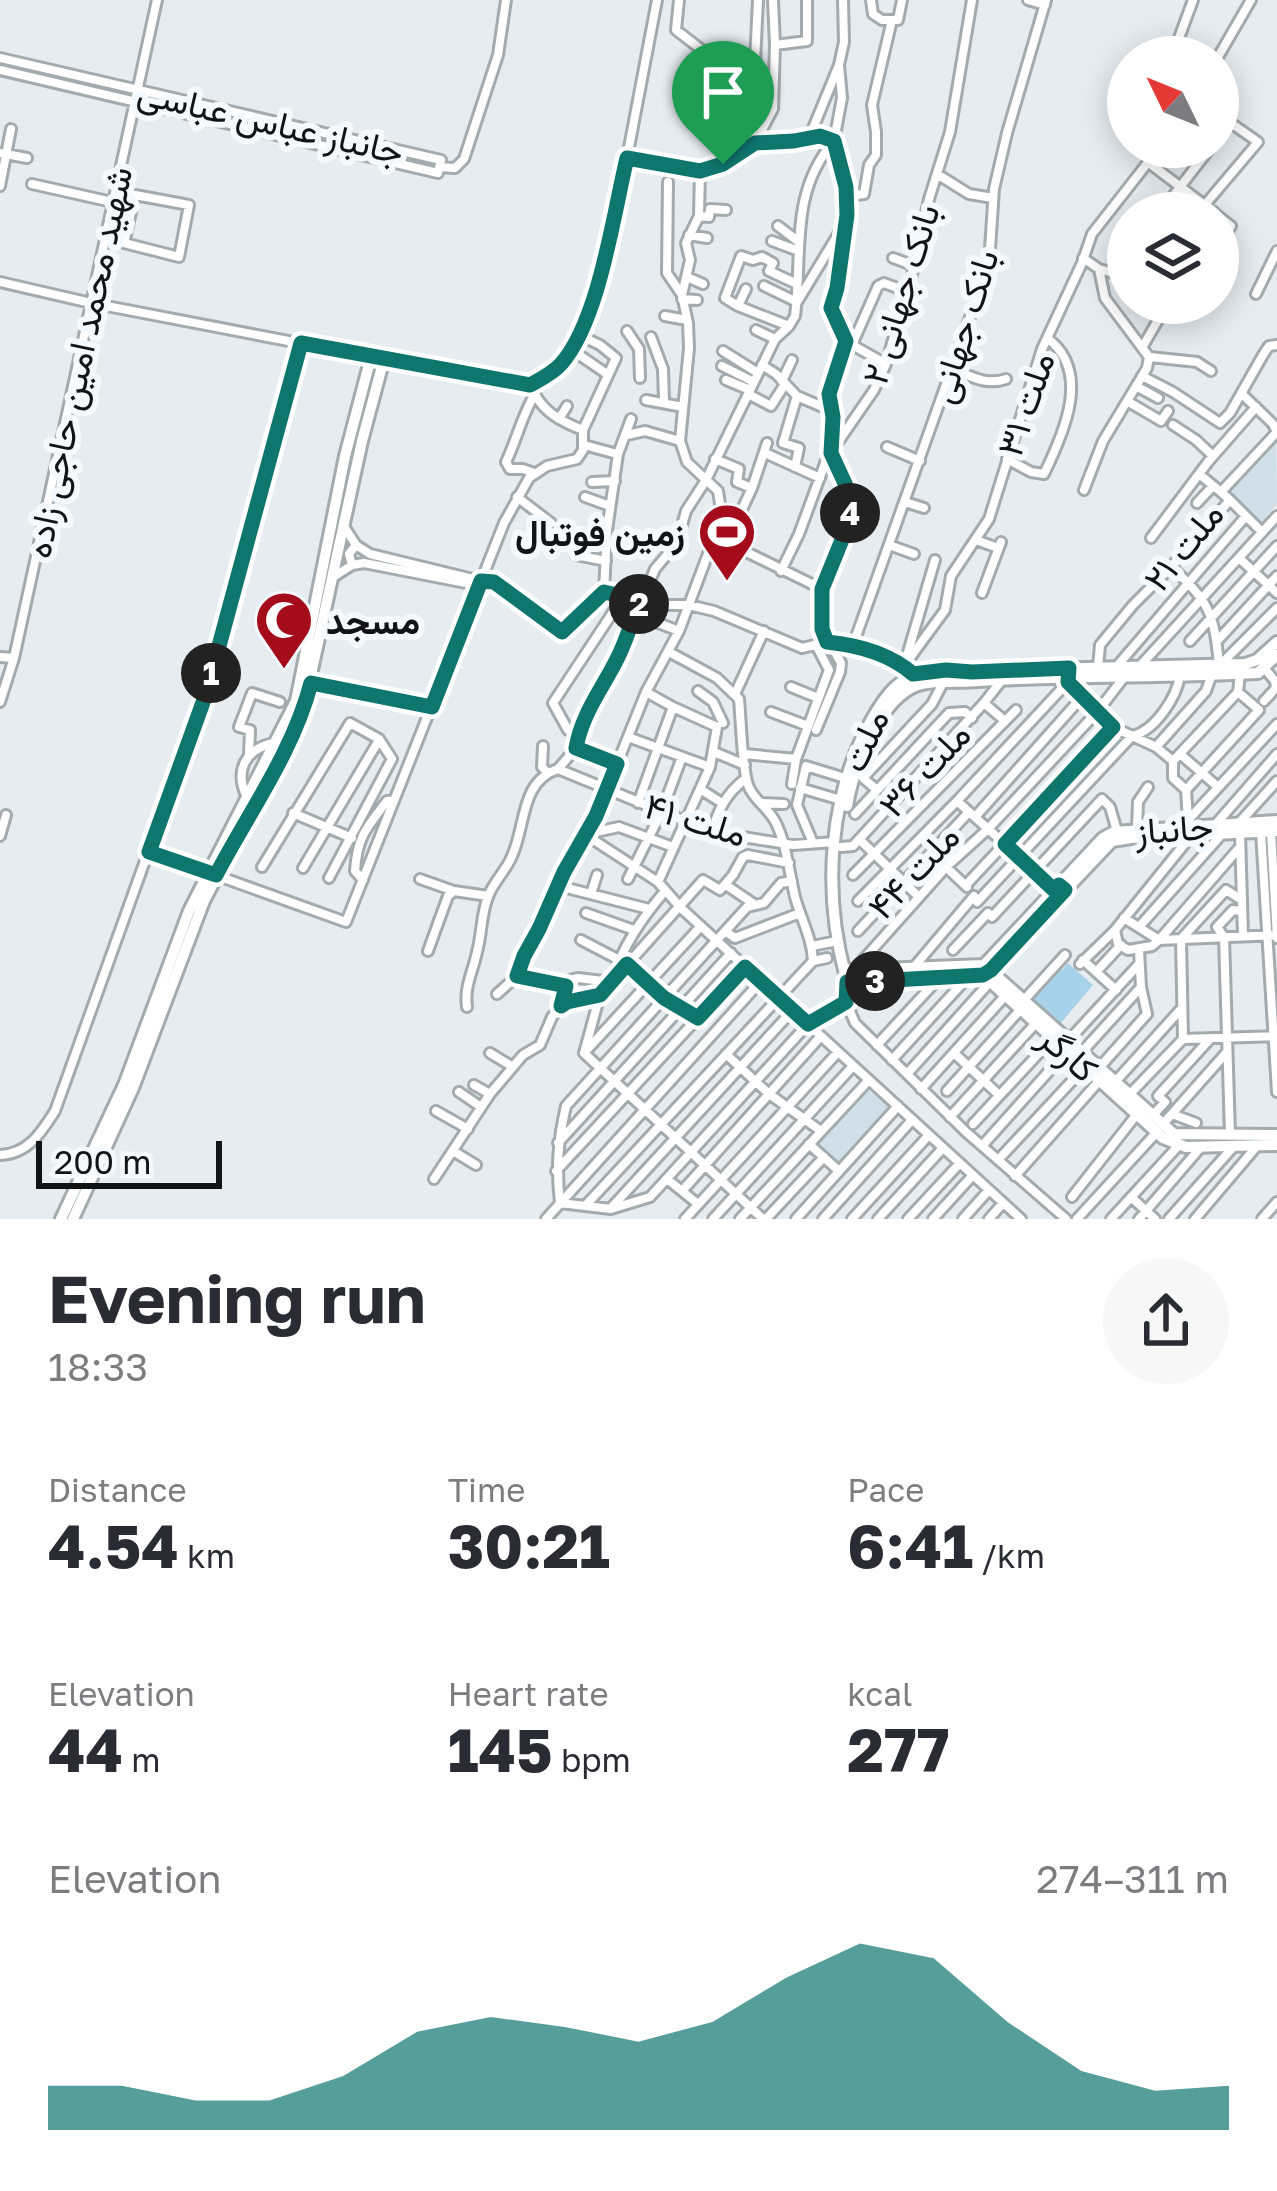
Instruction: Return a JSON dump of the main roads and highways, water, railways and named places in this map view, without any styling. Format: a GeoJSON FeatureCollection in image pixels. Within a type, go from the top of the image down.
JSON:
{"type":"FeatureCollection","features":[{"type":"Feature","properties":{"kind":"main road"},"geometry":{"type":"LineString","coordinates":[[61,1219],[124,1085],[189,910],[212,874],[303,711],[378,358],[345,456],[296,701],[275,743],[270,766],[247,797],[212,874],[133,1088],[73,1219]]}},
{"type":"Feature","properties":{"kind":"main road","name":"ملت"},"geometry":{"type":"LineString","coordinates":[[851,976],[837,941],[832,872],[849,790],[892,702],[918,685],[972,677],[1069,676],[1098,668],[1180,675],[1217,671],[1257,660],[1277,642]]}},
{"type":"Feature","properties":{"kind":"main road","name":"ملت"},"geometry":{"type":"LineString","coordinates":[[851,976],[838,874],[845,778],[885,696],[908,670],[1003,679],[1139,667],[1240,674],[1258,673],[1277,655]]}},
{"type":"Feature","properties":{"kind":"main road","name":"جانباز"},"geometry":{"type":"LineString","coordinates":[[984,973],[1103,838],[1189,827],[1240,834],[1269,827]]}},
{"type":"Feature","properties":{"kind":"main road"},"geometry":{"type":"LineString","coordinates":[[851,976],[913,968],[984,973]]}},
{"type":"Feature","properties":{"kind":"main road"},"geometry":{"type":"LineString","coordinates":[[851,976],[984,973]]}},
{"type":"Feature","properties":{"kind":"main road","name":"کارگر"},"geometry":{"type":"LineString","coordinates":[[984,973],[1053,1038],[1082,1052],[1094,1072],[1114,1082],[1174,1134],[1277,1145]]}},
{"type":"Feature","properties":{"kind":"main road","name":"کارگر"},"geometry":{"type":"LineString","coordinates":[[984,973],[1137,1114],[1159,1122],[1179,1145],[1277,1135]]}},
{"type":"Feature","properties":{"kind":"place","name":"زمین فوتبال"},"geometry":{"type":"Point","coordinates":[727,583]}},
{"type":"Feature","properties":{"kind":"place","name":"مسجد"},"geometry":{"type":"Point","coordinates":[284,671]}}]}
